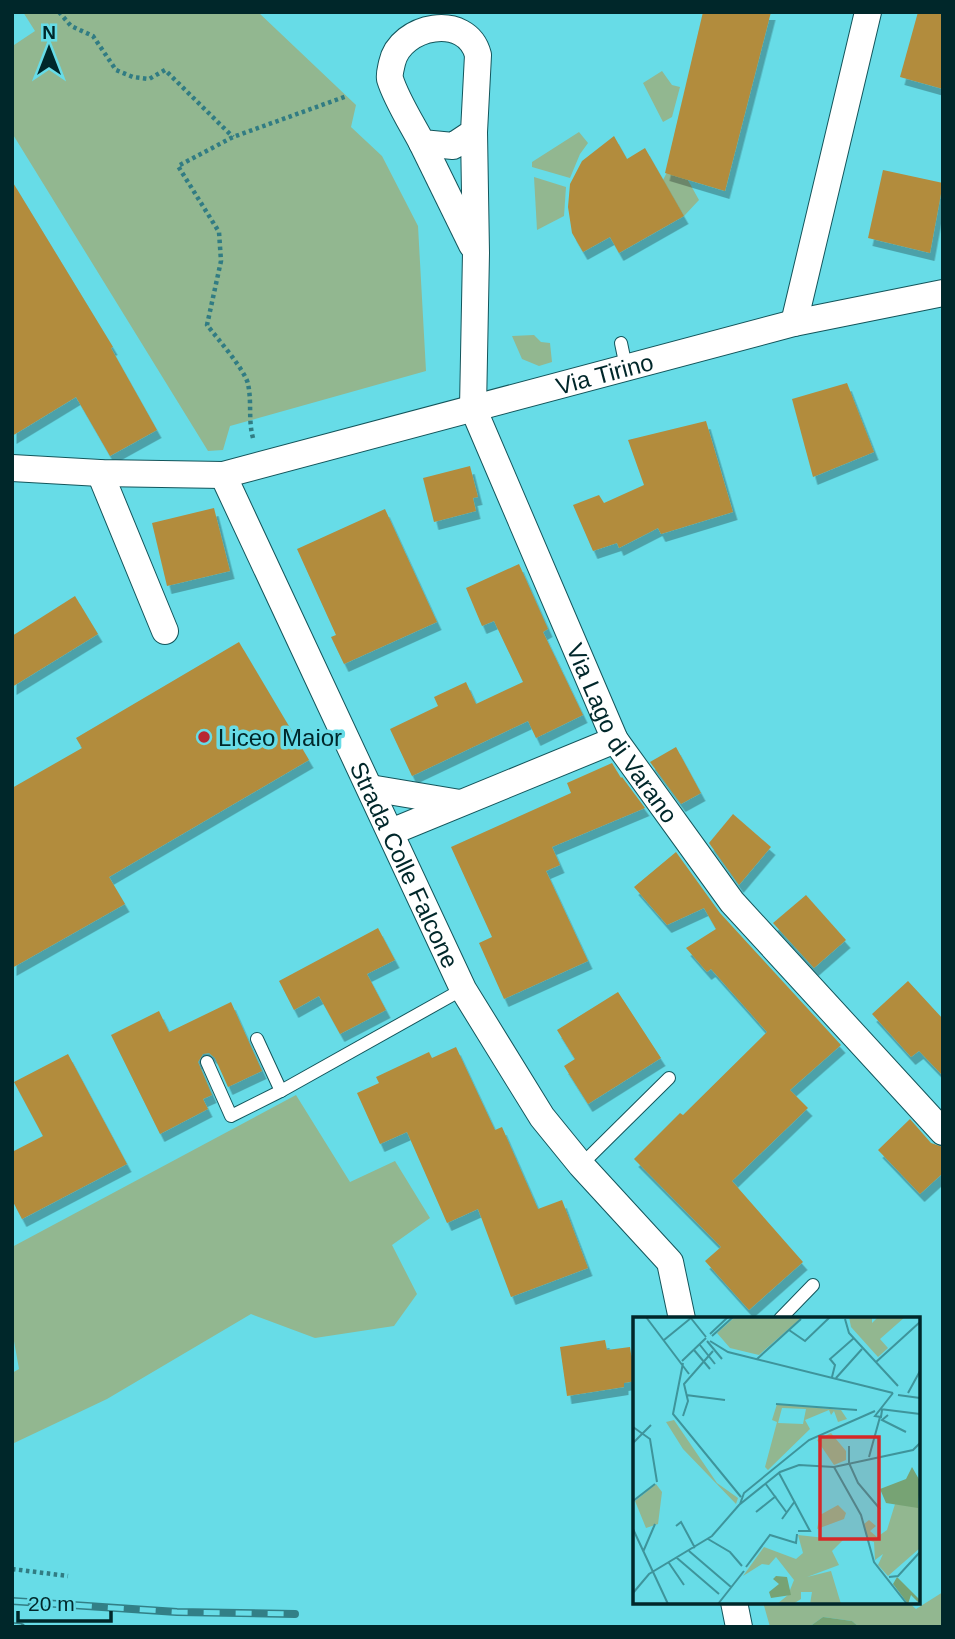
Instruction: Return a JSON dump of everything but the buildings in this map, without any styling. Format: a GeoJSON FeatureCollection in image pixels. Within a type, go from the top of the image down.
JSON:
{"type":"FeatureCollection","features":[{"type":"Feature","properties":{"kind":"street"},"geometry":{"type":"LineString","coordinates":[[794,323],[867,12]]}},
{"type":"Feature","properties":{"kind":"street"},"geometry":{"type":"LineString","coordinates":[[455,20],[475,44],[478,55],[474,132],[453,146],[422,143],[389,77],[394,55],[407,40],[426,29],[455,20]]}},
{"type":"Feature","properties":{"kind":"street","name":"Via Lago di Varano"},"geometry":{"type":"LineString","coordinates":[[474,132],[476,253],[472,408],[615,740],[732,902],[943,1132]]}},
{"type":"Feature","properties":{"kind":"street","name":"Via Lago di Varano"},"geometry":{"type":"LineString","coordinates":[[422,143],[476,253]]}},
{"type":"Feature","properties":{"kind":"street","name":"Via Tirino"},"geometry":{"type":"LineString","coordinates":[[12,468],[100,474],[223,475],[472,408],[623,355],[943,293]]}},
{"type":"Feature","properties":{"kind":"street"},"geometry":{"type":"LineString","coordinates":[[100,474],[165,631]]}},
{"type":"Feature","properties":{"kind":"street","name":"Strada Colle Falcone"},"geometry":{"type":"LineString","coordinates":[[223,475],[463,989],[542,1117],[581,1165],[670,1262],[682,1317]]}},
{"type":"Feature","properties":{"kind":"street"},"geometry":{"type":"LineString","coordinates":[[391,832],[615,740]]}},
{"type":"Feature","properties":{"kind":"street"},"geometry":{"type":"LineString","coordinates":[[370,788],[460,803]]}},
{"type":"Feature","properties":{"kind":"street"},"geometry":{"type":"LineString","coordinates":[[734,1604],[739,1627]]}},
{"type":"Feature","properties":{"kind":"lane","name":"Strada Colle Falcone"},"geometry":{"type":"LineString","coordinates":[[207,1062],[231,1116],[463,989]]}},
{"type":"Feature","properties":{"kind":"lane"},"geometry":{"type":"LineString","coordinates":[[257,1039],[281,1091]]}},
{"type":"Feature","properties":{"kind":"lane"},"geometry":{"type":"LineString","coordinates":[[581,1165],[669,1078]]}},
{"type":"Feature","properties":{"kind":"lane"},"geometry":{"type":"LineString","coordinates":[[782,1317],[813,1285]]}},
{"type":"Feature","properties":{"kind":"path"},"geometry":{"type":"LineString","coordinates":[[59,12],[71,26],[93,36],[116,70],[132,77],[149,79],[165,70],[233,137]]}},
{"type":"Feature","properties":{"kind":"path"},"geometry":{"type":"LineString","coordinates":[[249,421],[247,380],[208,325],[221,261],[219,232],[178,166],[233,137],[347,96]]}},
{"type":"Feature","properties":{"kind":"path"},"geometry":{"type":"LineString","coordinates":[[12,1569],[68,1576]]}},
{"type":"Feature","properties":{"kind":"green space"},"geometry":{"type":"Polygon","coordinates":[[[23,12],[258,12],[356,105],[351,127],[382,156],[418,226],[426,371],[230,426],[223,450],[208,451],[12,133],[12,42],[14,45],[35,31],[23,12]]]}},
{"type":"Feature","properties":{"kind":"green space"},"geometry":{"type":"Polygon","coordinates":[[[662,71],[672,85],[680,87],[672,117],[663,122],[643,83],[662,71]]]}},
{"type":"Feature","properties":{"kind":"green space"},"geometry":{"type":"Polygon","coordinates":[[[579,132],[588,143],[570,178],[532,167],[532,162],[579,132]]]}},
{"type":"Feature","properties":{"kind":"green space"},"geometry":{"type":"Polygon","coordinates":[[[675,157],[699,200],[684,216],[663,180],[675,157]]]}},
{"type":"Feature","properties":{"kind":"green space"},"geometry":{"type":"Polygon","coordinates":[[[534,177],[566,187],[564,216],[537,230],[534,177]]]}},
{"type":"Feature","properties":{"kind":"green space"},"geometry":{"type":"Polygon","coordinates":[[[534,335],[541,342],[550,343],[552,362],[539,366],[522,359],[512,336],[534,335]]]}},
{"type":"Feature","properties":{"kind":"green space"},"geometry":{"type":"Polygon","coordinates":[[[296,1095],[350,1182],[395,1161],[430,1218],[392,1245],[417,1294],[394,1326],[315,1338],[251,1314],[107,1399],[12,1444],[12,1373],[19,1369],[12,1330],[12,1247],[296,1095]]]}},
{"type":"Feature","properties":{"kind":"green space"},"geometry":{"type":"Polygon","coordinates":[[[943,1592],[943,1627],[859,1627],[852,1621],[823,1617],[809,1627],[770,1627],[764,1604],[910,1604],[916,1609],[943,1592]]]}},
{"type":"Feature","properties":{"kind":"green space"},"geometry":{"type":"Polygon","coordinates":[[[823,1617],[852,1621],[859,1627],[809,1627],[823,1617]]]}},
{"type":"Feature","properties":{"kind":"railway"},"geometry":{"type":"LineString","coordinates":[[12,1601],[177,1612],[295,1614]]}},
{"type":"Feature","properties":{"kind":"railway"},"geometry":{"type":"LineString","coordinates":[[12,1626],[21,1627]]}},
{"type":"Feature","properties":{"kind":"place","name":"Liceo Maior"},"geometry":{"type":"Point","coordinates":[204,737]}}]}
